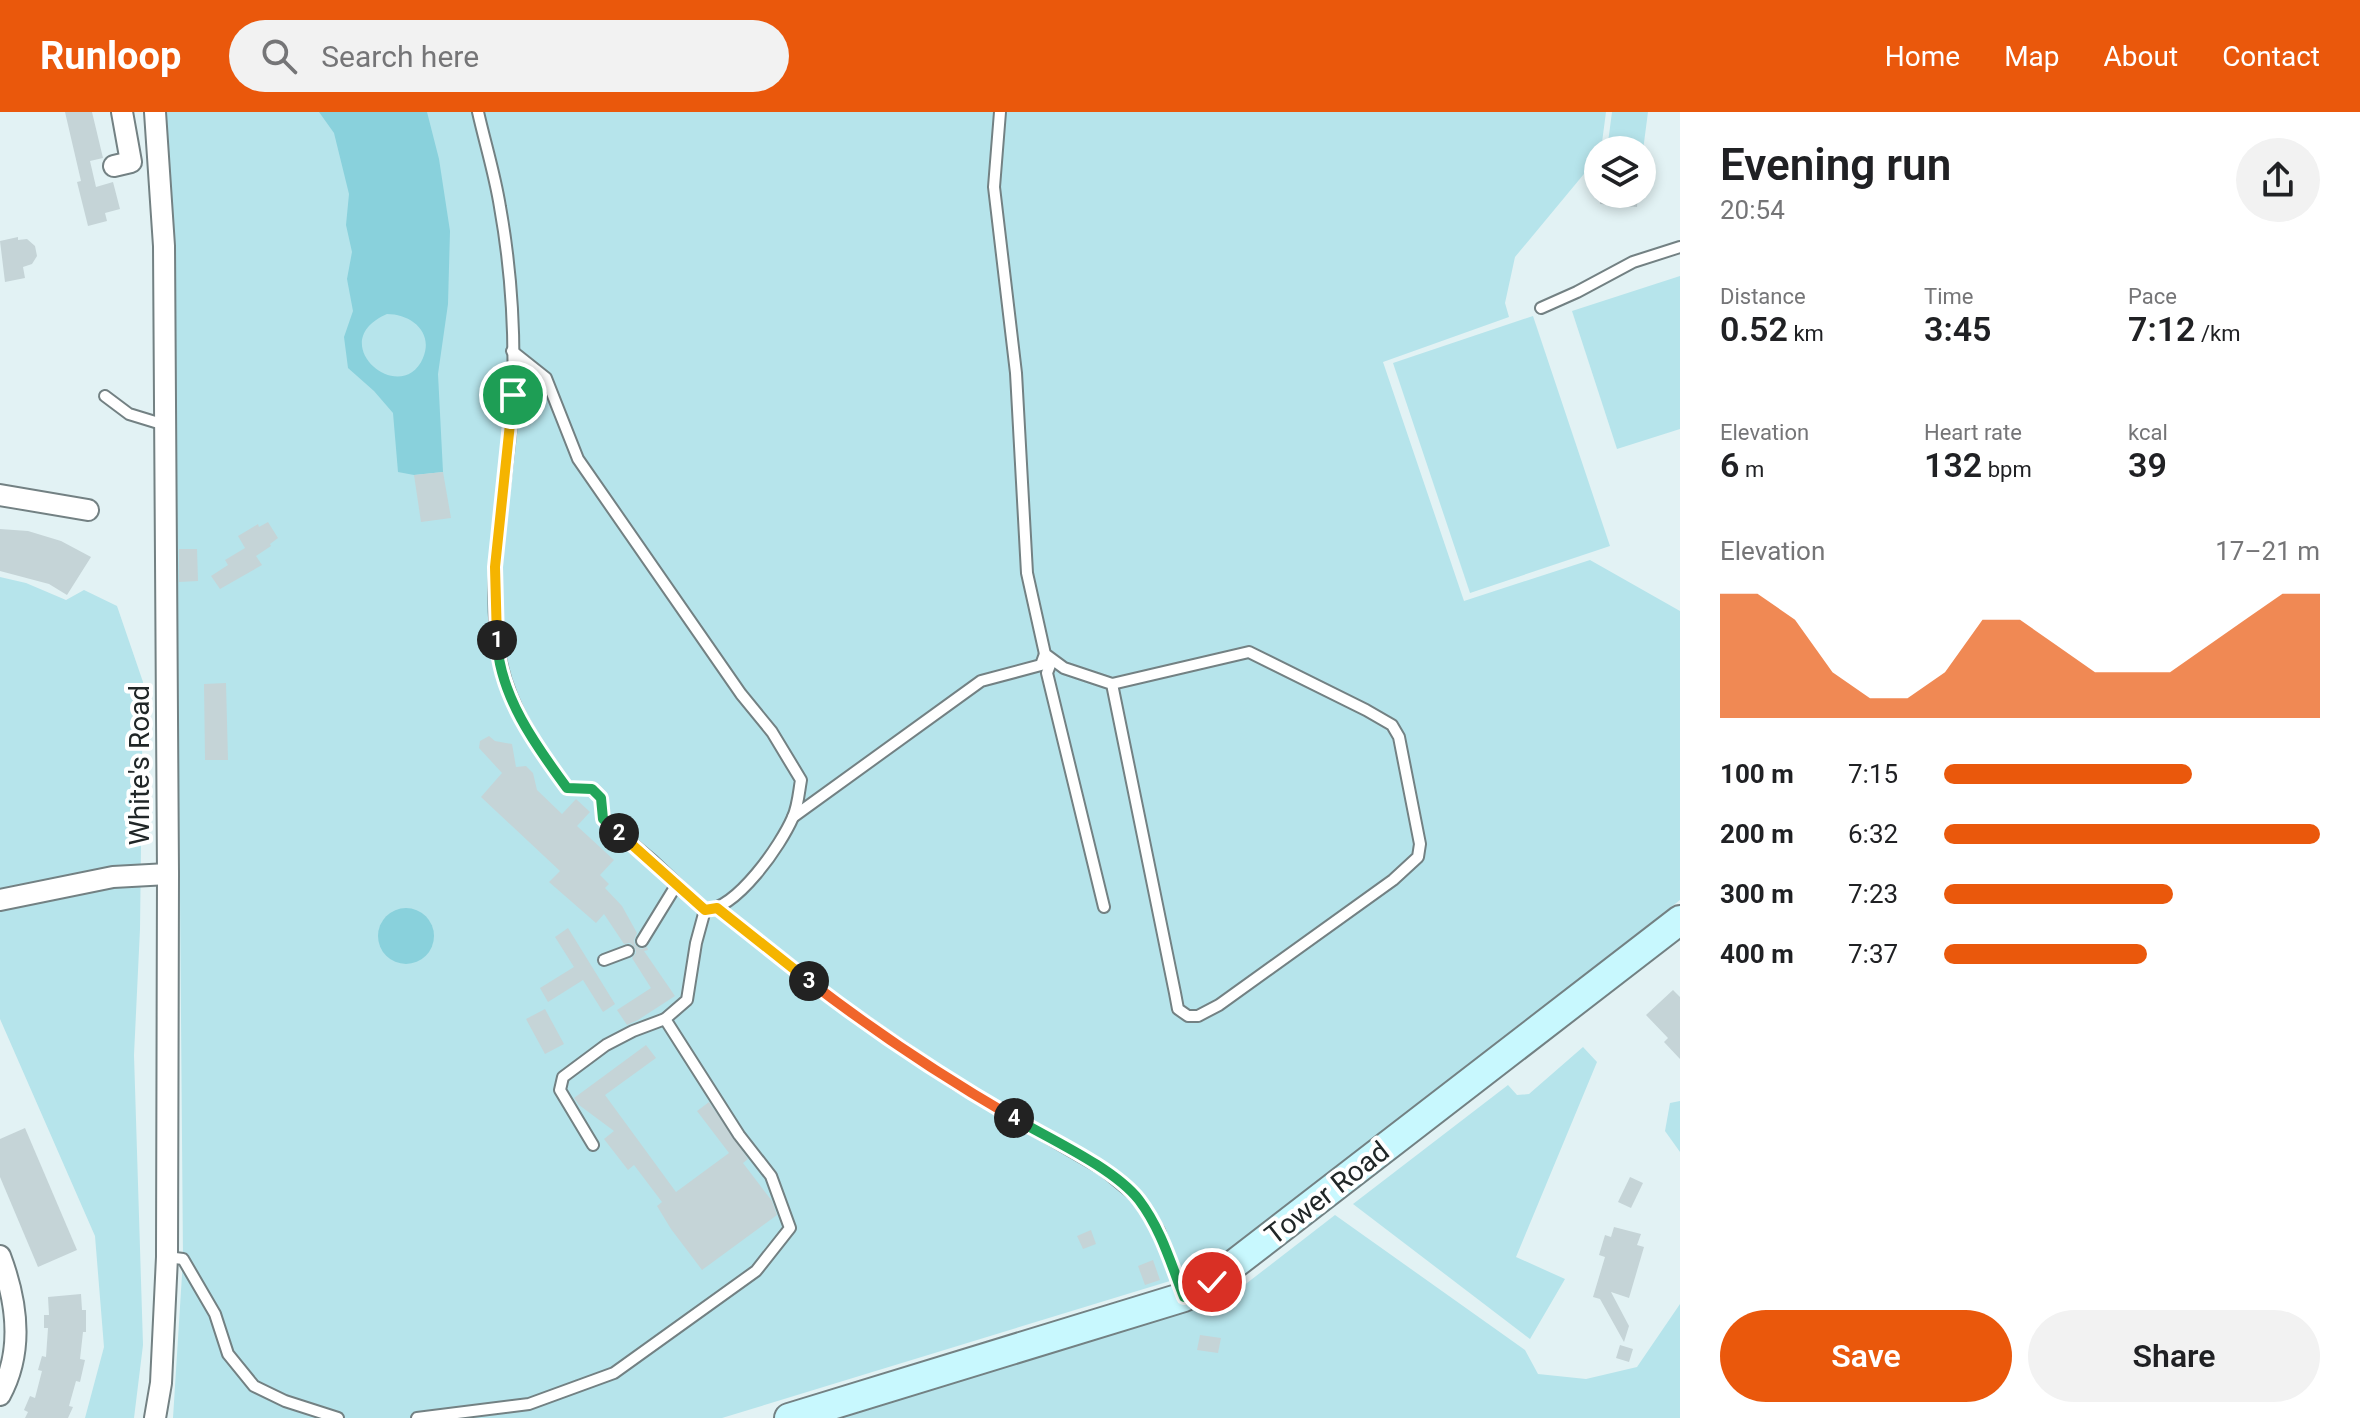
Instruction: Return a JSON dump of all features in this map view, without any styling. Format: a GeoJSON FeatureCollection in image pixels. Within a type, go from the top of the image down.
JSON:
{"type":"FeatureCollection","features":[{"type":"Feature","properties":{"kind":"street"},"geometry":{"type":"LineString","coordinates":[[114,166],[131,162],[122,112]]}},
{"type":"Feature","properties":{"kind":"street","name":"White's Road"},"geometry":{"type":"LineString","coordinates":[[155,112],[164,246],[168,874],[167,1257],[161,1383],[155,1418]]}},
{"type":"Feature","properties":{"kind":"street"},"geometry":{"type":"LineString","coordinates":[[0,495],[88,510]]}},
{"type":"Feature","properties":{"kind":"street"},"geometry":{"type":"LineString","coordinates":[[0,900],[113,877],[168,874]]}},
{"type":"Feature","properties":{"kind":"street","name":"Tower Road"},"geometry":{"type":"LineString","coordinates":[[789,1418],[1202,1289],[1680,920]]}},
{"type":"Feature","properties":{"kind":"street"},"geometry":{"type":"LineString","coordinates":[[0,1256],[16,1316],[8,1344],[5,1385],[0,1395]]}},
{"type":"Feature","properties":{"kind":"lane"},"geometry":{"type":"LineString","coordinates":[[478,112],[500,205],[512,290],[513,395],[495,567],[498,647],[510,692],[533,743],[567,788],[592,789],[601,798],[603,819],[677,884],[842,1006],[956,1084],[1104,1170],[1138,1198],[1159,1231],[1184,1297]]}},
{"type":"Feature","properties":{"kind":"lane"},"geometry":{"type":"LineString","coordinates":[[1000,112],[994,187],[1016,373],[1027,573],[1048,657],[1047,673],[1104,907]]}},
{"type":"Feature","properties":{"kind":"lane"},"geometry":{"type":"LineString","coordinates":[[1541,308],[1633,262],[1680,247]]}},
{"type":"Feature","properties":{"kind":"lane"},"geometry":{"type":"LineString","coordinates":[[512,351],[546,378],[578,459],[741,694],[772,732],[801,780],[793,817],[760,871],[711,909],[696,943],[687,1000],[665,1019],[606,1045],[563,1077],[560,1090],[593,1145]]}},
{"type":"Feature","properties":{"kind":"lane"},"geometry":{"type":"LineString","coordinates":[[105,396],[129,414],[167,425]]}},
{"type":"Feature","properties":{"kind":"lane"},"geometry":{"type":"LineString","coordinates":[[1048,657],[1064,668],[1112,684],[1249,652],[1366,710],[1392,725],[1399,737],[1420,844],[1418,857],[1393,880],[1219,1005],[1198,1016],[1188,1016],[1178,1009],[1112,684]]}},
{"type":"Feature","properties":{"kind":"lane"},"geometry":{"type":"LineString","coordinates":[[793,817],[981,681],[1041,665],[1048,657]]}},
{"type":"Feature","properties":{"kind":"lane"},"geometry":{"type":"LineString","coordinates":[[642,941],[677,884]]}},
{"type":"Feature","properties":{"kind":"lane"},"geometry":{"type":"LineString","coordinates":[[604,960],[628,951]]}},
{"type":"Feature","properties":{"kind":"lane"},"geometry":{"type":"LineString","coordinates":[[417,1418],[529,1404],[614,1373],[756,1271],[790,1228],[771,1176],[739,1135],[665,1019]]}},
{"type":"Feature","properties":{"kind":"lane"},"geometry":{"type":"LineString","coordinates":[[167,1257],[183,1259],[215,1314],[228,1354],[254,1386],[285,1401],[338,1418]]}},
{"type":"Feature","properties":{"kind":"shaded area"},"geometry":{"type":"Polygon","coordinates":[[[161,112],[1606,112],[1603,136],[1584,136],[1584,174],[1515,257],[1505,303],[1509,317],[1383,362],[1464,601],[1590,560],[1680,611],[1680,900],[1206,1270],[722,1418],[173,1418],[183,1259],[175,295],[161,112]]]}},
{"type":"Feature","properties":{"kind":"shaded area"},"geometry":{"type":"Polygon","coordinates":[[[319,112],[427,112],[439,159],[450,231],[448,304],[438,374],[443,472],[414,475],[398,472],[393,413],[348,368],[344,337],[353,311],[347,279],[352,252],[346,225],[349,194],[334,133],[319,112]],[[387,314],[369,326],[362,340],[364,354],[372,366],[385,374],[399,377],[412,372],[426,349],[423,333],[418,326],[387,314]]]}},
{"type":"Feature","properties":{"kind":"shaded area"},"geometry":{"type":"Polygon","coordinates":[[[1612,112],[1648,112],[1645,136],[1609,136],[1612,112]]]}},
{"type":"Feature","properties":{"kind":"shaded area"},"geometry":{"type":"Polygon","coordinates":[[[1680,276],[1680,429],[1617,449],[1572,311],[1680,276]]]}},
{"type":"Feature","properties":{"kind":"shaded area"},"geometry":{"type":"Polygon","coordinates":[[[1533,316],[1610,546],[1470,593],[1393,363],[1533,316]]]}},
{"type":"Feature","properties":{"kind":"shaded area"},"geometry":{"type":"Polygon","coordinates":[[[0,577],[26,583],[66,600],[84,590],[117,606],[143,682],[140,929],[134,1055],[143,1345],[134,1418],[85,1418],[104,1347],[95,1236],[0,1019],[0,577]]]}},
{"type":"Feature","properties":{"kind":"shaded area"},"geometry":{"type":"Polygon","coordinates":[[[406,908],[426,916],[434,936],[426,956],[406,964],[386,956],[378,936],[386,916],[406,908]]]}},
{"type":"Feature","properties":{"kind":"shaded area"},"geometry":{"type":"Polygon","coordinates":[[[1583,1047],[1597,1062],[1516,1257],[1565,1279],[1530,1339],[1353,1204],[1508,1085],[1517,1095],[1529,1094],[1583,1047]]]}},
{"type":"Feature","properties":{"kind":"shaded area"},"geometry":{"type":"Polygon","coordinates":[[[1680,1101],[1680,1152],[1665,1131],[1670,1103],[1680,1101]]]}},
{"type":"Feature","properties":{"kind":"shaded area"},"geometry":{"type":"Polygon","coordinates":[[[1335,1215],[1525,1350],[1538,1374],[1586,1379],[1637,1367],[1680,1304],[1680,1418],[828,1418],[1225,1300],[1335,1215]]]}},
{"type":"Feature","properties":{"kind":"building"},"geometry":{"type":"Polygon","coordinates":[[[65,112],[92,112],[103,158],[90,161],[96,187],[113,182],[120,209],[105,213],[107,221],[88,226],[65,112]]]}},
{"type":"Feature","properties":{"kind":"building"},"geometry":{"type":"Polygon","coordinates":[[[18,237],[18,240],[27,239],[35,246],[37,256],[32,264],[23,267],[25,278],[5,282],[0,241],[18,237]]]}},
{"type":"Feature","properties":{"kind":"building"},"geometry":{"type":"Polygon","coordinates":[[[443,472],[451,518],[421,522],[414,475],[443,472]]]}},
{"type":"Feature","properties":{"kind":"building"},"geometry":{"type":"Polygon","coordinates":[[[268,522],[278,538],[256,556],[262,565],[220,589],[211,576],[228,565],[225,560],[245,548],[238,536],[258,524],[259,527],[268,522]]]}},
{"type":"Feature","properties":{"kind":"building"},"geometry":{"type":"Polygon","coordinates":[[[0,529],[28,531],[61,541],[91,557],[67,595],[49,584],[0,571],[0,529]]]}},
{"type":"Feature","properties":{"kind":"building"},"geometry":{"type":"Polygon","coordinates":[[[179,549],[197,549],[198,581],[179,582],[179,549]]]}},
{"type":"Feature","properties":{"kind":"building"},"geometry":{"type":"Polygon","coordinates":[[[226,683],[228,760],[205,760],[204,684],[226,683]]]}},
{"type":"Feature","properties":{"kind":"building"},"geometry":{"type":"Polygon","coordinates":[[[489,736],[495,741],[512,744],[516,767],[526,766],[533,773],[537,790],[562,814],[576,799],[590,812],[577,826],[614,860],[600,875],[609,884],[605,888],[622,906],[637,933],[635,945],[641,949],[647,947],[648,950],[644,951],[675,996],[638,1020],[627,1025],[617,1010],[651,988],[632,958],[635,948],[630,943],[624,944],[604,914],[596,923],[549,882],[560,871],[481,797],[502,773],[479,748],[480,741],[489,736]]]}},
{"type":"Feature","properties":{"kind":"building"},"geometry":{"type":"Polygon","coordinates":[[[568,928],[615,1004],[603,1012],[583,980],[548,1002],[540,988],[574,967],[555,937],[568,928]]]}},
{"type":"Feature","properties":{"kind":"building"},"geometry":{"type":"Polygon","coordinates":[[[1673,990],[1680,997],[1680,1059],[1664,1042],[1668,1038],[1646,1015],[1673,990]]]}},
{"type":"Feature","properties":{"kind":"building"},"geometry":{"type":"Polygon","coordinates":[[[545,1009],[564,1044],[545,1054],[526,1019],[545,1009]]]}},
{"type":"Feature","properties":{"kind":"building"},"geometry":{"type":"Polygon","coordinates":[[[646,1045],[656,1058],[605,1095],[676,1192],[729,1153],[697,1111],[709,1102],[748,1159],[743,1163],[772,1201],[777,1215],[702,1270],[657,1206],[662,1202],[634,1165],[628,1170],[604,1139],[614,1131],[574,1098],[646,1045]]]}},
{"type":"Feature","properties":{"kind":"building"},"geometry":{"type":"Polygon","coordinates":[[[25,1128],[77,1250],[38,1267],[0,1177],[0,1139],[25,1128]]]}},
{"type":"Feature","properties":{"kind":"building"},"geometry":{"type":"Polygon","coordinates":[[[1630,1177],[1643,1183],[1631,1208],[1618,1202],[1630,1177]]]}},
{"type":"Feature","properties":{"kind":"building"},"geometry":{"type":"Polygon","coordinates":[[[1614,1227],[1641,1234],[1637,1245],[1644,1247],[1629,1298],[1611,1292],[1629,1326],[1624,1342],[1600,1299],[1593,1297],[1605,1257],[1599,1255],[1605,1235],[1611,1237],[1614,1227]]]}},
{"type":"Feature","properties":{"kind":"building"},"geometry":{"type":"Polygon","coordinates":[[[1091,1230],[1096,1244],[1083,1249],[1077,1236],[1091,1230]]]}},
{"type":"Feature","properties":{"kind":"building"},"geometry":{"type":"Polygon","coordinates":[[[1153,1260],[1160,1280],[1145,1285],[1138,1266],[1153,1260]]]}},
{"type":"Feature","properties":{"kind":"building"},"geometry":{"type":"Polygon","coordinates":[[[81,1294],[82,1310],[86,1310],[86,1332],[83,1332],[80,1359],[85,1360],[80,1382],[76,1381],[69,1406],[73,1407],[68,1418],[25,1418],[28,1412],[24,1410],[30,1396],[35,1398],[42,1371],[38,1370],[42,1356],[46,1357],[48,1328],[44,1328],[44,1315],[49,1315],[48,1297],[81,1294]]]}},
{"type":"Feature","properties":{"kind":"building"},"geometry":{"type":"Polygon","coordinates":[[[1200,1335],[1221,1338],[1218,1353],[1197,1350],[1200,1335]]]}},
{"type":"Feature","properties":{"kind":"building"},"geometry":{"type":"Polygon","coordinates":[[[1620,1345],[1633,1349],[1629,1362],[1616,1358],[1620,1345]]]}},
{"type":"Feature","properties":{"kind":"route"},"geometry":{"type":"LineString","coordinates":[[513,395],[495,567],[498,647],[510,692],[533,743],[567,788],[592,789],[601,798],[603,819],[705,910],[717,908],[842,1006],[956,1084],[1104,1170],[1138,1198],[1159,1231],[1184,1297],[1212,1282]]}}]}
